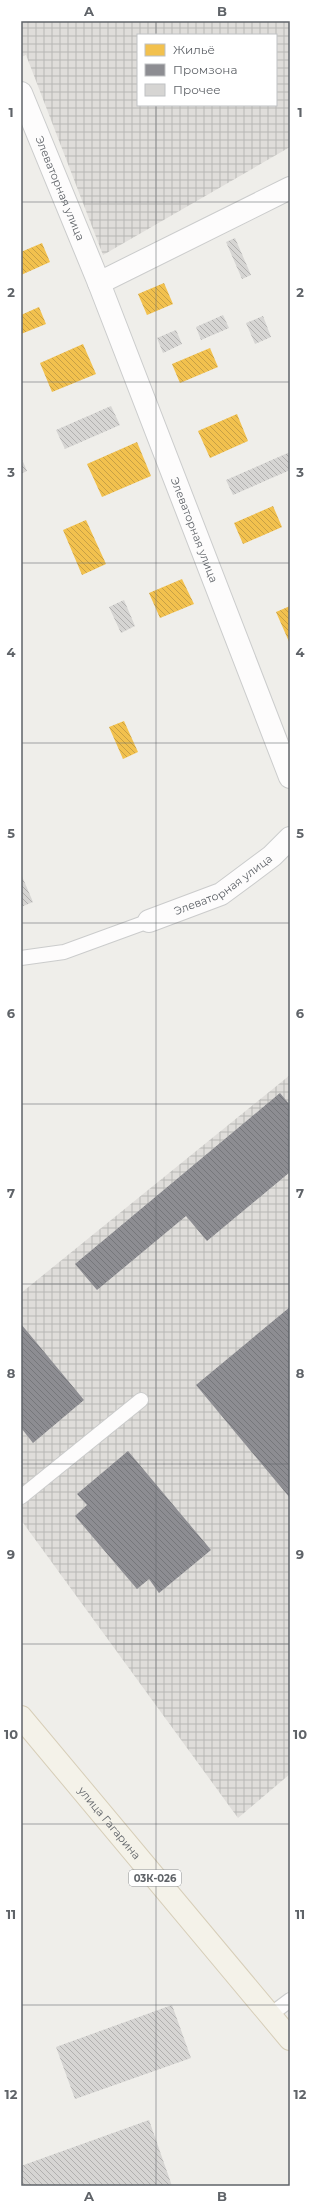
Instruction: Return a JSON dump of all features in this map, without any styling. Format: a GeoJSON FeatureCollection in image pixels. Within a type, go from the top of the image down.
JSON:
{"type":"FeatureCollection","features":[{"type":"Feature","properties":{"kind":"main road","name":"улица Гагарина"},"geometry":{"type":"LineString","coordinates":[[21,1717],[290,2038]]}},
{"type":"Feature","properties":{"kind":"street","name":"Элеваторная улица"},"geometry":{"type":"LineString","coordinates":[[21,94],[99,283],[290,777]]}},
{"type":"Feature","properties":{"kind":"street"},"geometry":{"type":"LineString","coordinates":[[99,283],[290,188]]}},
{"type":"Feature","properties":{"kind":"street","name":"Элеваторная улица"},"geometry":{"type":"LineString","coordinates":[[149,921],[221,894],[272,856],[290,838]]}},
{"type":"Feature","properties":{"kind":"lane"},"geometry":{"type":"LineString","coordinates":[[21,958],[64,952],[149,921]]}},
{"type":"Feature","properties":{"kind":"lane"},"geometry":{"type":"LineString","coordinates":[[21,1497],[141,1400]]}},
{"type":"Feature","properties":{"kind":"lane"},"geometry":{"type":"LineString","coordinates":[[270,2015],[290,2000]]}},
{"type":"Feature","properties":{"kind":"shaded area"},"geometry":{"type":"Polygon","coordinates":[[[21,21],[290,21],[290,147],[103,255],[26,55],[21,57],[21,21]]]}},
{"type":"Feature","properties":{"kind":"shaded area"},"geometry":{"type":"Polygon","coordinates":[[[290,1075],[290,1774],[238,1818],[21,1520],[21,1293],[290,1075]]]}},
{"type":"Feature","properties":{"kind":"building: Жильё"},"geometry":{"type":"Polygon","coordinates":[[[42,243],[50,262],[21,275],[21,252],[42,243]]]}},
{"type":"Feature","properties":{"kind":"building: Жильё"},"geometry":{"type":"Polygon","coordinates":[[[164,283],[173,304],[147,315],[138,294],[164,283]]]}},
{"type":"Feature","properties":{"kind":"building: Жильё"},"geometry":{"type":"Polygon","coordinates":[[[39,307],[46,324],[21,334],[21,315],[39,307]]]}},
{"type":"Feature","properties":{"kind":"building: Жильё"},"geometry":{"type":"Polygon","coordinates":[[[83,344],[96,374],[52,392],[40,363],[83,344]]]}},
{"type":"Feature","properties":{"kind":"building: Жильё"},"geometry":{"type":"Polygon","coordinates":[[[210,348],[218,367],[180,383],[172,364],[210,348]]]}},
{"type":"Feature","properties":{"kind":"building: Жильё"},"geometry":{"type":"Polygon","coordinates":[[[237,414],[248,441],[210,458],[198,431],[237,414]]]}},
{"type":"Feature","properties":{"kind":"building: Жильё"},"geometry":{"type":"Polygon","coordinates":[[[137,442],[151,476],[102,497],[87,464],[137,442]]]}},
{"type":"Feature","properties":{"kind":"building: Жильё"},"geometry":{"type":"Polygon","coordinates":[[[273,506],[282,527],[243,544],[234,523],[273,506]]]}},
{"type":"Feature","properties":{"kind":"building: Жильё"},"geometry":{"type":"Polygon","coordinates":[[[86,520],[106,564],[82,575],[63,530],[86,520]]]}},
{"type":"Feature","properties":{"kind":"building: Жильё"},"geometry":{"type":"Polygon","coordinates":[[[182,579],[194,604],[160,618],[149,593],[182,579]]]}},
{"type":"Feature","properties":{"kind":"building: Жильё"},"geometry":{"type":"Polygon","coordinates":[[[290,606],[290,644],[276,612],[290,606]]]}},
{"type":"Feature","properties":{"kind":"building: Жильё"},"geometry":{"type":"Polygon","coordinates":[[[124,721],[138,752],[123,759],[109,727],[124,721]]]}},
{"type":"Feature","properties":{"kind":"building: Промзона"},"geometry":{"type":"Polygon","coordinates":[[[280,1093],[290,1105],[290,1172],[207,1241],[186,1216],[97,1290],[75,1264],[280,1093]]]}},
{"type":"Feature","properties":{"kind":"building: Промзона"},"geometry":{"type":"Polygon","coordinates":[[[290,1307],[290,1498],[196,1385],[290,1307]]]}},
{"type":"Feature","properties":{"kind":"building: Промзона"},"geometry":{"type":"Polygon","coordinates":[[[21,1324],[84,1400],[33,1443],[22,1429],[21,1430],[21,1324]]]}},
{"type":"Feature","properties":{"kind":"building: Промзона"},"geometry":{"type":"Polygon","coordinates":[[[128,1451],[211,1550],[159,1593],[149,1579],[137,1589],[75,1516],[87,1505],[77,1494],[128,1451]]]}},
{"type":"Feature","properties":{"kind":"building: Прочее"},"geometry":{"type":"Polygon","coordinates":[[[235,238],[251,275],[242,279],[226,242],[235,238]]]}},
{"type":"Feature","properties":{"kind":"building: Прочее"},"geometry":{"type":"Polygon","coordinates":[[[223,315],[229,328],[201,340],[196,327],[223,315]]]}},
{"type":"Feature","properties":{"kind":"building: Прочее"},"geometry":{"type":"Polygon","coordinates":[[[263,316],[271,337],[255,344],[246,323],[263,316]]]}},
{"type":"Feature","properties":{"kind":"building: Прочее"},"geometry":{"type":"Polygon","coordinates":[[[176,330],[182,344],[163,353],[157,338],[176,330]]]}},
{"type":"Feature","properties":{"kind":"building: Прочее"},"geometry":{"type":"Polygon","coordinates":[[[111,406],[120,425],[65,449],[56,430],[111,406]]]}},
{"type":"Feature","properties":{"kind":"building: Прочее"},"geometry":{"type":"Polygon","coordinates":[[[290,452],[290,470],[233,495],[226,480],[290,452]]]}},
{"type":"Feature","properties":{"kind":"building: Прочее"},"geometry":{"type":"Polygon","coordinates":[[[21,457],[27,471],[21,474],[21,457]]]}},
{"type":"Feature","properties":{"kind":"building: Прочее"},"geometry":{"type":"Polygon","coordinates":[[[124,600],[135,626],[121,633],[109,607],[124,600]]]}},
{"type":"Feature","properties":{"kind":"building: Прочее"},"geometry":{"type":"Polygon","coordinates":[[[21,874],[33,902],[21,907],[21,874]]]}},
{"type":"Feature","properties":{"kind":"building: Прочее"},"geometry":{"type":"Polygon","coordinates":[[[172,2005],[191,2058],[75,2099],[56,2047],[172,2005]]]}},
{"type":"Feature","properties":{"kind":"building: Прочее"},"geometry":{"type":"Polygon","coordinates":[[[149,2120],[172,2186],[21,2186],[21,2166],[149,2120]]]}}]}
